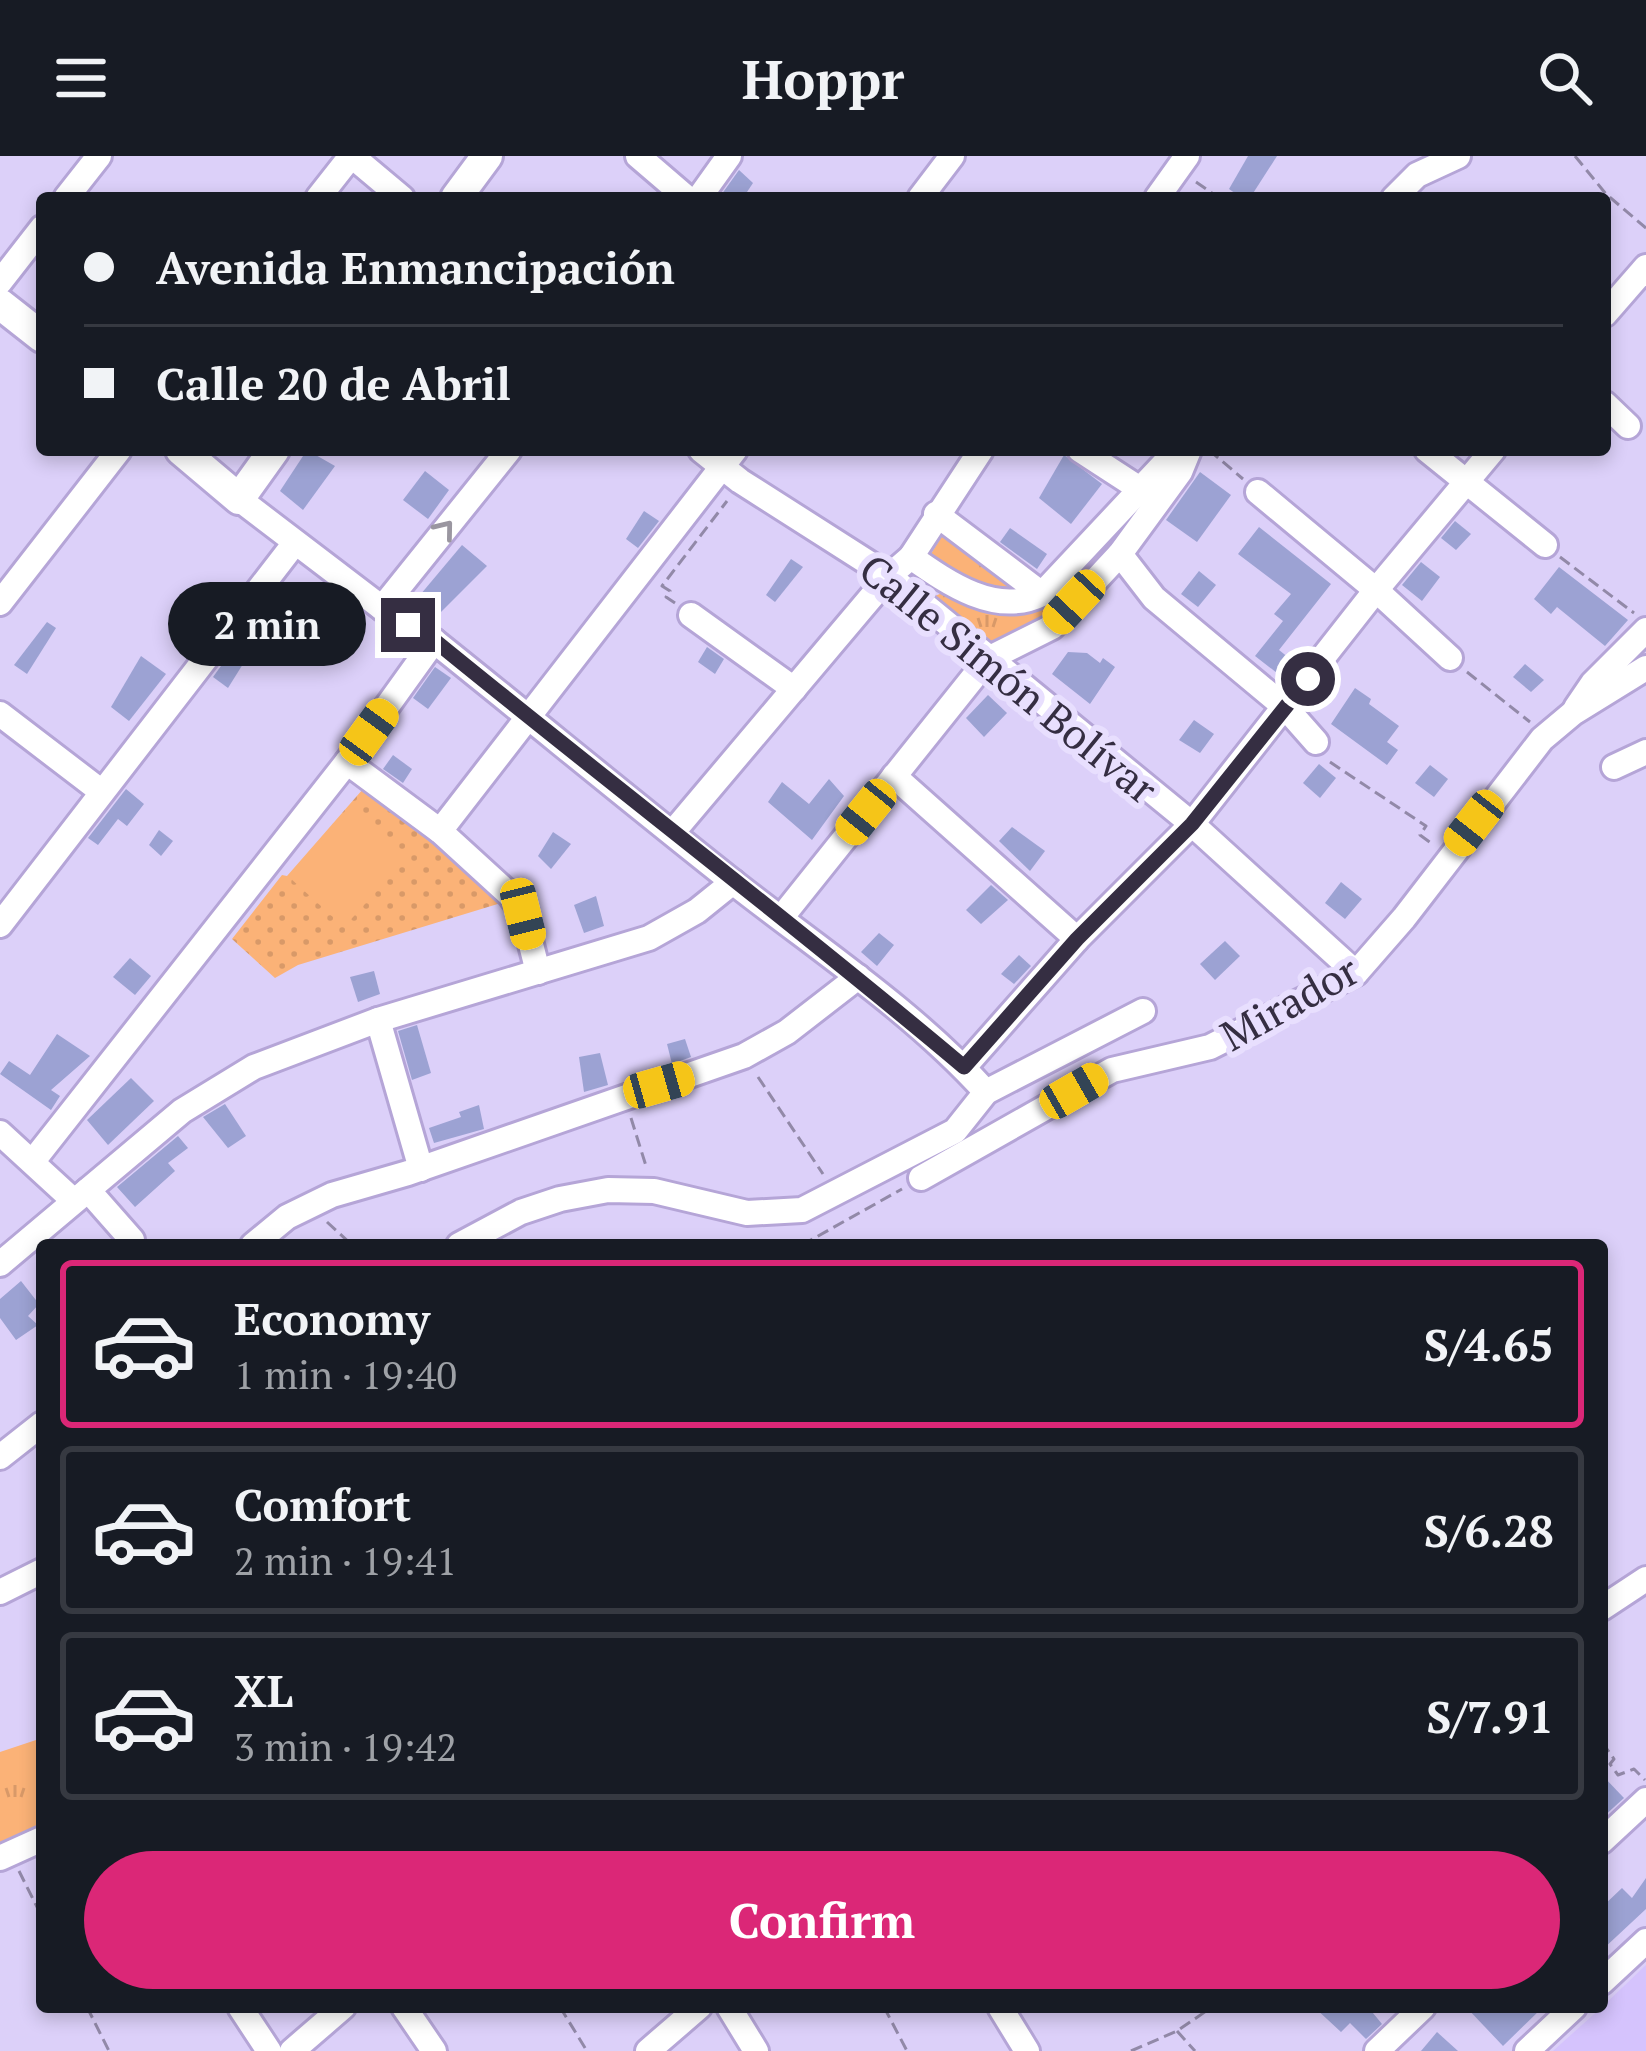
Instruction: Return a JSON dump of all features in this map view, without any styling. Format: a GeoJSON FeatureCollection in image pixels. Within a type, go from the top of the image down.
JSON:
{"type":"FeatureCollection","features":[{"type":"Feature","properties":{"kind":"main road"},"geometry":{"type":"LineString","coordinates":[[461,192],[487,156]]}},
{"type":"Feature","properties":{"kind":"main road"},"geometry":{"type":"LineString","coordinates":[[0,304],[36,332]]}},
{"type":"Feature","properties":{"kind":"main road"},"geometry":{"type":"LineString","coordinates":[[188,456],[238,499],[270,456]]}},
{"type":"Feature","properties":{"kind":"street"},"geometry":{"type":"LineString","coordinates":[[71,192],[99,156]]}},
{"type":"Feature","properties":{"kind":"street"},"geometry":{"type":"LineString","coordinates":[[323,192],[351,156],[395,192]]}},
{"type":"Feature","properties":{"kind":"street"},"geometry":{"type":"LineString","coordinates":[[638,156],[680,192]]}},
{"type":"Feature","properties":{"kind":"street"},"geometry":{"type":"LineString","coordinates":[[703,192],[729,156]]}},
{"type":"Feature","properties":{"kind":"street"},"geometry":{"type":"LineString","coordinates":[[925,192],[952,156]]}},
{"type":"Feature","properties":{"kind":"street"},"geometry":{"type":"LineString","coordinates":[[1400,192],[1422,163],[1458,156]]}},
{"type":"Feature","properties":{"kind":"street"},"geometry":{"type":"LineString","coordinates":[[1161,192],[1182,163]]}},
{"type":"Feature","properties":{"kind":"street"},"geometry":{"type":"LineString","coordinates":[[0,282],[36,237]]}},
{"type":"Feature","properties":{"kind":"street"},"geometry":{"type":"LineString","coordinates":[[1611,307],[1646,267]]}},
{"type":"Feature","properties":{"kind":"street"},"geometry":{"type":"LineString","coordinates":[[1611,410],[1628,427]]}},
{"type":"Feature","properties":{"kind":"street"},"geometry":{"type":"LineString","coordinates":[[0,603],[114,456]]}},
{"type":"Feature","properties":{"kind":"street"},"geometry":{"type":"LineString","coordinates":[[382,608],[504,456]]}},
{"type":"Feature","properties":{"kind":"street"},"geometry":{"type":"LineString","coordinates":[[673,832],[911,557],[977,456]]}},
{"type":"Feature","properties":{"kind":"street"},"geometry":{"type":"LineString","coordinates":[[1088,456],[1140,489]]}},
{"type":"Feature","properties":{"kind":"street"},"geometry":{"type":"LineString","coordinates":[[911,557],[972,594],[1013,602],[1042,594],[1172,456]]}},
{"type":"Feature","properties":{"kind":"street"},"geometry":{"type":"LineString","coordinates":[[781,917],[988,658],[1052,627],[1120,554],[1187,456]]}},
{"type":"Feature","properties":{"kind":"street"},"geometry":{"type":"LineString","coordinates":[[1435,456],[1545,545]]}},
{"type":"Feature","properties":{"kind":"street"},"geometry":{"type":"LineString","coordinates":[[964,1067],[1077,939],[1192,824],[1488,456]]}},
{"type":"Feature","properties":{"kind":"street"},"geometry":{"type":"LineString","coordinates":[[440,831],[728,459]]}},
{"type":"Feature","properties":{"kind":"street","name":"Calle Simón Bolívar"},"geometry":{"type":"LineString","coordinates":[[728,459],[889,577],[1192,824],[1356,973]]}},
{"type":"Feature","properties":{"kind":"street"},"geometry":{"type":"LineString","coordinates":[[1258,492],[1450,658]]}},
{"type":"Feature","properties":{"kind":"street"},"geometry":{"type":"LineString","coordinates":[[238,499],[382,608],[434,640],[858,977],[964,1067],[986,1092]]}},
{"type":"Feature","properties":{"kind":"street"},"geometry":{"type":"LineString","coordinates":[[936,514],[1042,594]]}},
{"type":"Feature","properties":{"kind":"street"},"geometry":{"type":"LineString","coordinates":[[0,925],[294,544]]}},
{"type":"Feature","properties":{"kind":"street"},"geometry":{"type":"LineString","coordinates":[[1120,554],[1154,598],[1286,708],[1316,742]]}},
{"type":"Feature","properties":{"kind":"street"},"geometry":{"type":"LineString","coordinates":[[691,615],[794,689]]}},
{"type":"Feature","properties":{"kind":"street","name":"Mirador"},"geometry":{"type":"LineString","coordinates":[[921,1178],[1112,1070],[1210,1046],[1356,973],[1404,918],[1517,768],[1573,712],[1644,625]]}},
{"type":"Feature","properties":{"kind":"street"},"geometry":{"type":"LineString","coordinates":[[33,1161],[347,762],[434,640]]}},
{"type":"Feature","properties":{"kind":"street","name":"Mirador"},"geometry":{"type":"LineString","coordinates":[[1573,712],[1646,668]]}},
{"type":"Feature","properties":{"kind":"street"},"geometry":{"type":"LineString","coordinates":[[0,714],[102,792]]}},
{"type":"Feature","properties":{"kind":"street"},"geometry":{"type":"LineString","coordinates":[[1614,767],[1646,752]]}},
{"type":"Feature","properties":{"kind":"street"},"geometry":{"type":"LineString","coordinates":[[347,762],[440,831],[517,902],[538,972]]}},
{"type":"Feature","properties":{"kind":"street"},"geometry":{"type":"LineString","coordinates":[[894,776],[1077,939]]}},
{"type":"Feature","properties":{"kind":"street"},"geometry":{"type":"LineString","coordinates":[[0,1264],[182,1111],[254,1067],[378,1020],[649,938],[697,911],[733,882]]}},
{"type":"Feature","properties":{"kind":"street"},"geometry":{"type":"LineString","coordinates":[[260,1239],[310,1203],[312,1207],[332,1195],[421,1169],[744,1056],[787,1032],[858,977]]}},
{"type":"Feature","properties":{"kind":"street"},"geometry":{"type":"LineString","coordinates":[[470,1239],[503,1220],[560,1199],[608,1190],[654,1191],[747,1213],[785,1213],[833,1195],[955,1131],[986,1092],[1143,1011]]}},
{"type":"Feature","properties":{"kind":"street"},"geometry":{"type":"LineString","coordinates":[[378,1020],[421,1169]]}},
{"type":"Feature","properties":{"kind":"street"},"geometry":{"type":"LineString","coordinates":[[0,1133],[130,1239]]}},
{"type":"Feature","properties":{"kind":"street"},"geometry":{"type":"LineString","coordinates":[[0,1457],[36,1429]]}},
{"type":"Feature","properties":{"kind":"street"},"geometry":{"type":"LineString","coordinates":[[0,1592],[36,1573]]}},
{"type":"Feature","properties":{"kind":"street"},"geometry":{"type":"LineString","coordinates":[[1608,1604],[1646,1579]]}},
{"type":"Feature","properties":{"kind":"street"},"geometry":{"type":"LineString","coordinates":[[1608,1835],[1646,1800]]}},
{"type":"Feature","properties":{"kind":"street"},"geometry":{"type":"LineString","coordinates":[[5,1856],[36,1842]]}},
{"type":"Feature","properties":{"kind":"street"},"geometry":{"type":"LineString","coordinates":[[1608,1976],[1646,1941]]}},
{"type":"Feature","properties":{"kind":"street"},"geometry":{"type":"LineString","coordinates":[[244,2013],[268,2051]]}},
{"type":"Feature","properties":{"kind":"street"},"geometry":{"type":"LineString","coordinates":[[292,2051],[336,2013]]}},
{"type":"Feature","properties":{"kind":"street"},"geometry":{"type":"LineString","coordinates":[[408,2013],[434,2051]]}},
{"type":"Feature","properties":{"kind":"street"},"geometry":{"type":"LineString","coordinates":[[648,2051],[692,2013]]}},
{"type":"Feature","properties":{"kind":"street"},"geometry":{"type":"LineString","coordinates":[[733,2013],[756,2051]]}},
{"type":"Feature","properties":{"kind":"street"},"geometry":{"type":"LineString","coordinates":[[1004,2013],[1027,2051]]}},
{"type":"Feature","properties":{"kind":"street"},"geometry":{"type":"LineString","coordinates":[[1377,2051],[1418,2013]]}},
{"type":"Feature","properties":{"kind":"street"},"geometry":{"type":"LineString","coordinates":[[1527,2051],[1568,2013]]}},
{"type":"Feature","properties":{"kind":"path"},"geometry":{"type":"LineString","coordinates":[[1575,156],[1604,192]]}},
{"type":"Feature","properties":{"kind":"path"},"geometry":{"type":"LineString","coordinates":[[1182,163],[1213,192]]}},
{"type":"Feature","properties":{"kind":"path"},"geometry":{"type":"LineString","coordinates":[[1611,198],[1646,228]]}},
{"type":"Feature","properties":{"kind":"path"},"geometry":{"type":"LineString","coordinates":[[1216,456],[1258,492]]}},
{"type":"Feature","properties":{"kind":"path"},"geometry":{"type":"LineString","coordinates":[[662,586],[729,500]]}},
{"type":"Feature","properties":{"kind":"path"},"geometry":{"type":"LineString","coordinates":[[1545,545],[1644,625]]}},
{"type":"Feature","properties":{"kind":"path"},"geometry":{"type":"LineString","coordinates":[[1450,658],[1536,727]]}},
{"type":"Feature","properties":{"kind":"path"},"geometry":{"type":"LineString","coordinates":[[1316,742],[1311,748],[1426,826],[1420,836],[1430,842]]}},
{"type":"Feature","properties":{"kind":"path"},"geometry":{"type":"LineString","coordinates":[[744,1056],[833,1195]]}},
{"type":"Feature","properties":{"kind":"path"},"geometry":{"type":"LineString","coordinates":[[624,1095],[654,1191]]}},
{"type":"Feature","properties":{"kind":"path"},"geometry":{"type":"LineString","coordinates":[[813,1239],[921,1178]]}},
{"type":"Feature","properties":{"kind":"path"},"geometry":{"type":"LineString","coordinates":[[312,1207],[346,1239]]}},
{"type":"Feature","properties":{"kind":"path"},"geometry":{"type":"LineString","coordinates":[[1608,1750],[1618,1775],[1634,1769],[1646,1781]]}},
{"type":"Feature","properties":{"kind":"path"},"geometry":{"type":"LineString","coordinates":[[5,1856],[36,1907]]}},
{"type":"Feature","properties":{"kind":"path"},"geometry":{"type":"LineString","coordinates":[[90,2013],[110,2051]]}},
{"type":"Feature","properties":{"kind":"path"},"geometry":{"type":"LineString","coordinates":[[564,2013],[587,2051]]}},
{"type":"Feature","properties":{"kind":"path"},"geometry":{"type":"LineString","coordinates":[[887,2013],[907,2051]]}},
{"type":"Feature","properties":{"kind":"path"},"geometry":{"type":"LineString","coordinates":[[1131,2051],[1177,2031],[1203,2013]]}},
{"type":"Feature","properties":{"kind":"path"},"geometry":{"type":"LineString","coordinates":[[1177,2031],[1195,2051]]}},
{"type":"Feature","properties":{"kind":"shaded area"},"geometry":{"type":"Polygon","coordinates":[[[1646,1965],[1646,2051],[1553,2051],[1595,2013],[1608,2013],[1608,2001],[1646,1965]]]}},
{"type":"Feature","properties":{"kind":"green space"},"geometry":{"type":"Polygon","coordinates":[[[1169,472],[1168,480],[1062,608],[996,646],[977,636],[935,596],[942,593],[978,610],[1006,615],[1039,610],[1169,472]]]}},
{"type":"Feature","properties":{"kind":"green space"},"geometry":{"type":"Polygon","coordinates":[[[945,531],[1027,591],[977,584],[929,557],[945,531]]]}},
{"type":"Feature","properties":{"kind":"green space"},"geometry":{"type":"Polygon","coordinates":[[[363,789],[440,846],[501,903],[298,965],[275,978],[232,939],[282,875],[287,876],[363,789]]]}},
{"type":"Feature","properties":{"kind":"green space"},"geometry":{"type":"Polygon","coordinates":[[[353,809],[407,858],[344,927],[290,878],[353,809]]]}},
{"type":"Feature","properties":{"kind":"green space"},"geometry":{"type":"Polygon","coordinates":[[[36,1740],[36,1827],[0,1848],[0,1752],[36,1740]]]}},
{"type":"Feature","properties":{"kind":"building"},"geometry":{"type":"Polygon","coordinates":[[[1248,156],[1277,156],[1254,192],[1229,189],[1248,156]]]}},
{"type":"Feature","properties":{"kind":"building"},"geometry":{"type":"Polygon","coordinates":[[[739,170],[753,183],[747,192],[723,192],[739,170]]]}},
{"type":"Feature","properties":{"kind":"building"},"geometry":{"type":"Polygon","coordinates":[[[303,456],[318,456],[335,466],[303,510],[280,491],[303,456]]]}},
{"type":"Feature","properties":{"kind":"building"},"geometry":{"type":"Polygon","coordinates":[[[1063,456],[1102,484],[1071,524],[1039,498],[1063,456]]]}},
{"type":"Feature","properties":{"kind":"building"},"geometry":{"type":"Polygon","coordinates":[[[425,471],[449,490],[428,519],[403,500],[425,471]]]}},
{"type":"Feature","properties":{"kind":"building"},"geometry":{"type":"Polygon","coordinates":[[[1200,472],[1231,495],[1197,542],[1166,520],[1200,472]]]}},
{"type":"Feature","properties":{"kind":"building"},"geometry":{"type":"Polygon","coordinates":[[[644,511],[659,521],[638,548],[626,539],[644,511]]]}},
{"type":"Feature","properties":{"kind":"building"},"geometry":{"type":"Polygon","coordinates":[[[1455,521],[1471,534],[1456,550],[1441,538],[1455,521]]]}},
{"type":"Feature","properties":{"kind":"building"},"geometry":{"type":"Polygon","coordinates":[[[1259,527],[1331,584],[1279,650],[1289,658],[1277,673],[1255,656],[1283,621],[1274,614],[1291,594],[1238,554],[1259,527]]]}},
{"type":"Feature","properties":{"kind":"building"},"geometry":{"type":"Polygon","coordinates":[[[1010,528],[1047,554],[1037,569],[1000,542],[1010,528]]]}},
{"type":"Feature","properties":{"kind":"building"},"geometry":{"type":"Polygon","coordinates":[[[462,545],[487,566],[436,617],[415,601],[462,545]]]}},
{"type":"Feature","properties":{"kind":"building"},"geometry":{"type":"Polygon","coordinates":[[[791,559],[803,567],[775,602],[766,595],[791,559]]]}},
{"type":"Feature","properties":{"kind":"building"},"geometry":{"type":"Polygon","coordinates":[[[1421,562],[1440,577],[1422,601],[1402,585],[1421,562]]]}},
{"type":"Feature","properties":{"kind":"building"},"geometry":{"type":"Polygon","coordinates":[[[1559,567],[1628,620],[1605,646],[1557,607],[1551,614],[1534,599],[1559,567]]]}},
{"type":"Feature","properties":{"kind":"building"},"geometry":{"type":"Polygon","coordinates":[[[1199,571],[1216,585],[1198,607],[1181,594],[1199,571]]]}},
{"type":"Feature","properties":{"kind":"building"},"geometry":{"type":"Polygon","coordinates":[[[47,622],[56,628],[27,674],[14,665],[47,622]]]}},
{"type":"Feature","properties":{"kind":"building"},"geometry":{"type":"Polygon","coordinates":[[[707,647],[724,659],[715,674],[698,662],[707,647]]]}},
{"type":"Feature","properties":{"kind":"building"},"geometry":{"type":"Polygon","coordinates":[[[1068,652],[1087,653],[1100,663],[1103,658],[1115,667],[1090,704],[1052,674],[1068,652]]]}},
{"type":"Feature","properties":{"kind":"building"},"geometry":{"type":"Polygon","coordinates":[[[229,655],[243,664],[228,688],[213,677],[229,655]]]}},
{"type":"Feature","properties":{"kind":"building"},"geometry":{"type":"Polygon","coordinates":[[[141,656],[166,674],[129,721],[111,707],[141,656]]]}},
{"type":"Feature","properties":{"kind":"building"},"geometry":{"type":"Polygon","coordinates":[[[1525,664],[1544,680],[1531,692],[1513,677],[1525,664]]]}},
{"type":"Feature","properties":{"kind":"building"},"geometry":{"type":"Polygon","coordinates":[[[435,667],[451,678],[428,709],[413,698],[435,667]]]}},
{"type":"Feature","properties":{"kind":"building"},"geometry":{"type":"Polygon","coordinates":[[[1355,688],[1399,726],[1387,742],[1398,750],[1387,765],[1331,724],[1355,688]]]}},
{"type":"Feature","properties":{"kind":"building"},"geometry":{"type":"Polygon","coordinates":[[[988,695],[1007,713],[984,737],[966,718],[988,695]]]}},
{"type":"Feature","properties":{"kind":"building"},"geometry":{"type":"Polygon","coordinates":[[[1194,720],[1214,734],[1200,753],[1179,740],[1194,720]]]}},
{"type":"Feature","properties":{"kind":"building"},"geometry":{"type":"Polygon","coordinates":[[[393,755],[412,769],[403,783],[383,769],[393,755]]]}},
{"type":"Feature","properties":{"kind":"building"},"geometry":{"type":"Polygon","coordinates":[[[1319,764],[1336,778],[1320,798],[1303,783],[1319,764]]]}},
{"type":"Feature","properties":{"kind":"building"},"geometry":{"type":"Polygon","coordinates":[[[1430,765],[1448,779],[1434,797],[1415,783],[1430,765]]]}},
{"type":"Feature","properties":{"kind":"building"},"geometry":{"type":"Polygon","coordinates":[[[829,779],[844,796],[812,840],[768,802],[782,782],[809,804],[829,779]]]}},
{"type":"Feature","properties":{"kind":"building"},"geometry":{"type":"Polygon","coordinates":[[[126,789],[144,804],[127,826],[118,819],[98,845],[88,838],[126,789]]]}},
{"type":"Feature","properties":{"kind":"building"},"geometry":{"type":"Polygon","coordinates":[[[1012,827],[1045,851],[1030,871],[999,841],[1012,827]]]}},
{"type":"Feature","properties":{"kind":"building"},"geometry":{"type":"Polygon","coordinates":[[[159,830],[173,841],[161,856],[149,845],[159,830]]]}},
{"type":"Feature","properties":{"kind":"building"},"geometry":{"type":"Polygon","coordinates":[[[553,832],[571,844],[551,869],[538,856],[553,832]]]}},
{"type":"Feature","properties":{"kind":"building"},"geometry":{"type":"Polygon","coordinates":[[[1341,882],[1362,899],[1345,919],[1325,903],[1341,882]]]}},
{"type":"Feature","properties":{"kind":"building"},"geometry":{"type":"Polygon","coordinates":[[[991,885],[1008,900],[981,924],[966,910],[991,885]]]}},
{"type":"Feature","properties":{"kind":"building"},"geometry":{"type":"Polygon","coordinates":[[[596,896],[604,926],[584,933],[574,905],[596,896]]]}},
{"type":"Feature","properties":{"kind":"building"},"geometry":{"type":"Polygon","coordinates":[[[879,933],[894,945],[877,966],[861,952],[879,933]]]}},
{"type":"Feature","properties":{"kind":"building"},"geometry":{"type":"Polygon","coordinates":[[[1225,941],[1240,956],[1215,980],[1200,964],[1225,941]]]}},
{"type":"Feature","properties":{"kind":"building"},"geometry":{"type":"Polygon","coordinates":[[[1019,955],[1031,966],[1014,984],[1001,974],[1019,955]]]}},
{"type":"Feature","properties":{"kind":"building"},"geometry":{"type":"Polygon","coordinates":[[[130,958],[151,976],[135,995],[113,977],[130,958]]]}},
{"type":"Feature","properties":{"kind":"building"},"geometry":{"type":"Polygon","coordinates":[[[374,971],[380,994],[358,1002],[350,977],[374,971]]]}},
{"type":"Feature","properties":{"kind":"building"},"geometry":{"type":"Polygon","coordinates":[[[417,1025],[431,1073],[412,1080],[398,1031],[417,1025]]]}},
{"type":"Feature","properties":{"kind":"building"},"geometry":{"type":"Polygon","coordinates":[[[57,1034],[90,1056],[51,1090],[60,1096],[51,1110],[0,1074],[9,1061],[30,1075],[57,1034]]]}},
{"type":"Feature","properties":{"kind":"building"},"geometry":{"type":"Polygon","coordinates":[[[685,1039],[691,1057],[672,1064],[667,1044],[685,1039]]]}},
{"type":"Feature","properties":{"kind":"building"},"geometry":{"type":"Polygon","coordinates":[[[600,1053],[608,1085],[584,1092],[579,1057],[600,1053]]]}},
{"type":"Feature","properties":{"kind":"building"},"geometry":{"type":"Polygon","coordinates":[[[131,1078],[154,1101],[108,1145],[87,1120],[131,1078]]]}},
{"type":"Feature","properties":{"kind":"building"},"geometry":{"type":"Polygon","coordinates":[[[225,1104],[246,1136],[228,1148],[203,1117],[225,1104]]]}},
{"type":"Feature","properties":{"kind":"building"},"geometry":{"type":"Polygon","coordinates":[[[479,1105],[484,1129],[434,1143],[429,1128],[479,1105]]]}},
{"type":"Feature","properties":{"kind":"building"},"geometry":{"type":"Polygon","coordinates":[[[178,1136],[188,1148],[168,1163],[175,1171],[135,1207],[117,1187],[178,1136]]]}},
{"type":"Feature","properties":{"kind":"building"},"geometry":{"type":"Polygon","coordinates":[[[21,1281],[36,1300],[28,1316],[36,1326],[16,1340],[0,1318],[0,1299],[21,1281]]]}},
{"type":"Feature","properties":{"kind":"building"},"geometry":{"type":"Polygon","coordinates":[[[1608,1781],[1624,1798],[1608,1813],[1608,1781]]]}},
{"type":"Feature","properties":{"kind":"building"},"geometry":{"type":"Polygon","coordinates":[[[1646,1878],[1646,1909],[1608,1944],[1608,1901],[1622,1888],[1632,1898],[1646,1878]]]}},
{"type":"Feature","properties":{"kind":"building"},"geometry":{"type":"Polygon","coordinates":[[[1320,2013],[1373,2013],[1382,2024],[1366,2039],[1350,2023],[1341,2032],[1320,2013]]]}},
{"type":"Feature","properties":{"kind":"building"},"geometry":{"type":"Polygon","coordinates":[[[1472,2013],[1537,2013],[1503,2046],[1472,2013]]]}},
{"type":"Feature","properties":{"kind":"building"},"geometry":{"type":"Polygon","coordinates":[[[1437,2032],[1458,2051],[1421,2051],[1437,2032]]]}},
{"type":"Feature","properties":{"kind":"route"},"geometry":{"type":"LineString","coordinates":[[408,625],[434,640],[858,977],[964,1067],[1077,939],[1192,824],[1308,679]]}}]}
